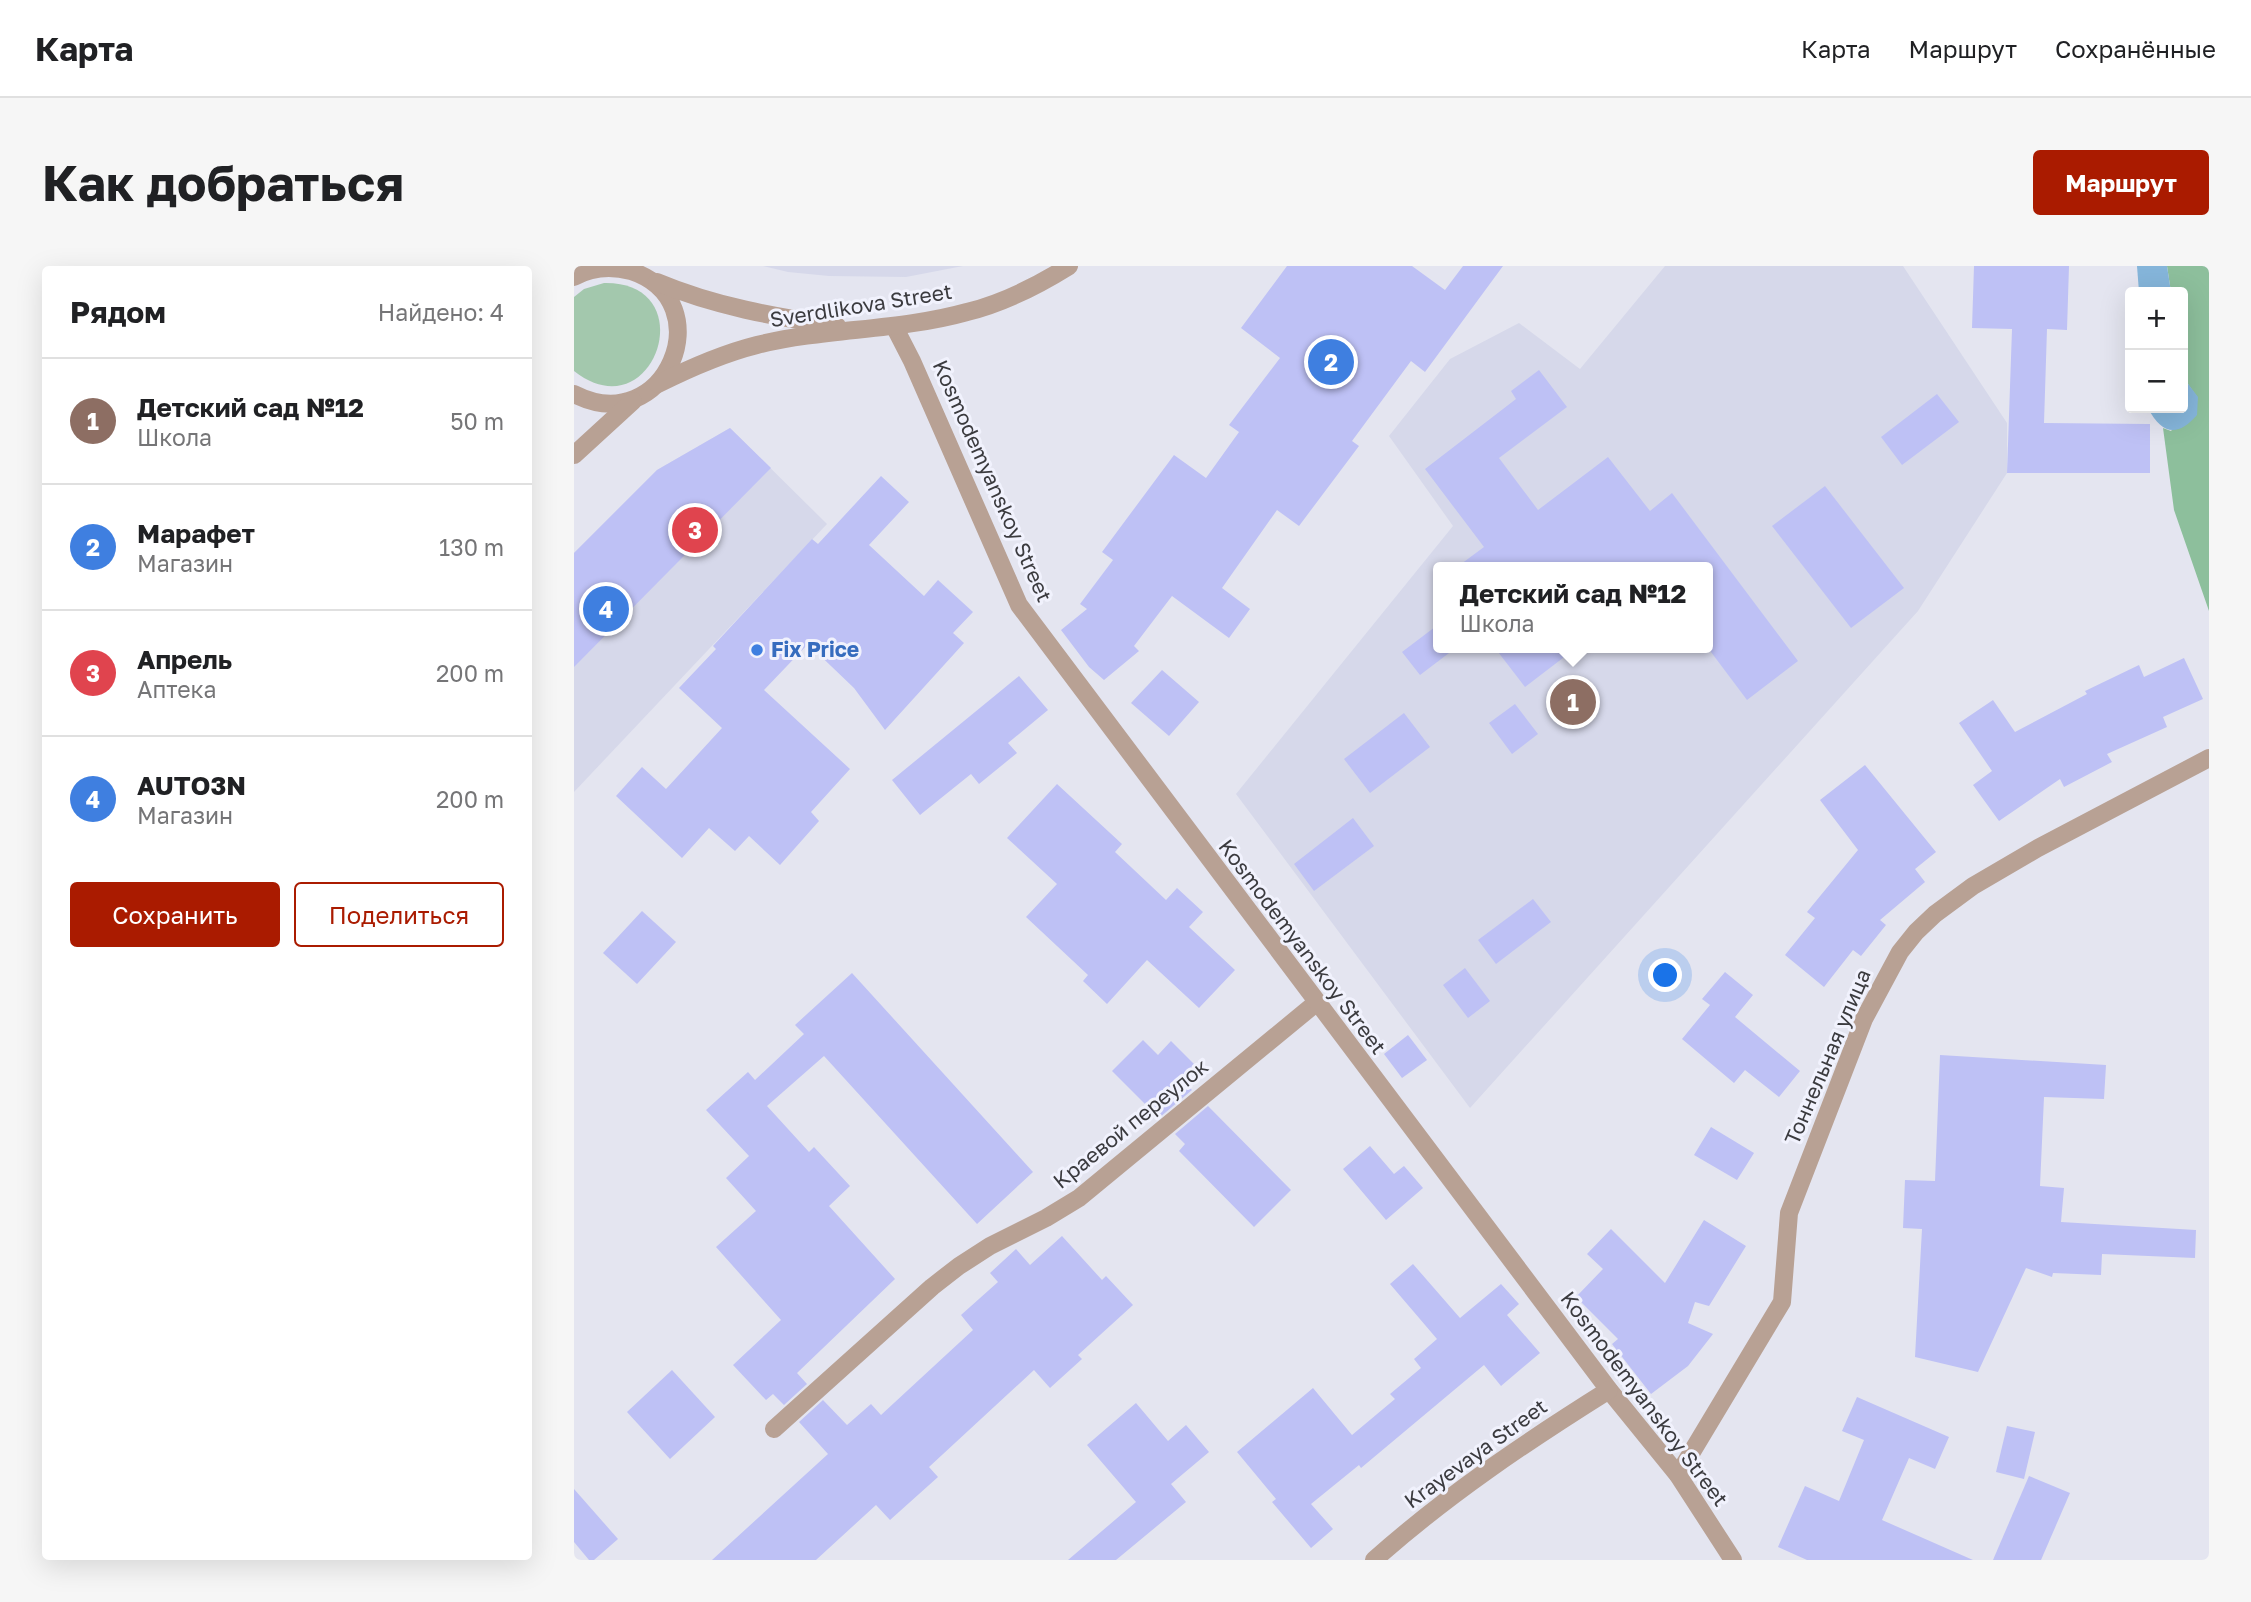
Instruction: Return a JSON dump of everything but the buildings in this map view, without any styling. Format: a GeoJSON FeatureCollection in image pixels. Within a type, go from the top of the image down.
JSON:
{"type":"FeatureCollection","features":[{"type":"Feature","properties":{"kind":"street","name":"Sverdlikova Street"},"geometry":{"type":"LineString","coordinates":[[635,399],[706,360],[757,345],[967,313],[1002,302],[1069,266]]}},
{"type":"Feature","properties":{"kind":"street"},"geometry":{"type":"LineString","coordinates":[[574,277],[583,272],[610,267],[637,272],[682,293],[737,308],[857,329]]}},
{"type":"Feature","properties":{"kind":"street"},"geometry":{"type":"LineString","coordinates":[[637,272],[658,287],[673,309],[678,336],[673,362],[658,384]]}},
{"type":"Feature","properties":{"kind":"street","name":"Kosmodemyanskoy Street"},"geometry":{"type":"LineString","coordinates":[[894,326],[912,361],[1019,605],[1315,1003],[1609,1390],[1678,1475],[1733,1560]]}},
{"type":"Feature","properties":{"kind":"street"},"geometry":{"type":"LineString","coordinates":[[574,394],[596,403],[609,404],[635,399]]}},
{"type":"Feature","properties":{"kind":"street"},"geometry":{"type":"LineString","coordinates":[[574,455],[635,399]]}},
{"type":"Feature","properties":{"kind":"street","name":"Тоннельная улица"},"geometry":{"type":"LineString","coordinates":[[1678,1475],[1782,1302],[1788,1213],[1864,1019],[1900,952],[1935,914],[1973,886],[2038,848],[2209,758]]}},
{"type":"Feature","properties":{"kind":"street","name":"Краевой переулок"},"geometry":{"type":"LineString","coordinates":[[775,1429],[950,1273],[990,1246],[1046,1219],[1079,1198],[1315,1003]]}},
{"type":"Feature","properties":{"kind":"street","name":"Krayevaya Street"},"geometry":{"type":"LineString","coordinates":[[1374,1560],[1450,1497],[1516,1449],[1609,1390]]}},
{"type":"Feature","properties":{"kind":"shaded area"},"geometry":{"type":"Polygon","coordinates":[[[763,266],[963,266],[906,277],[829,276],[788,272],[763,266]]]}},
{"type":"Feature","properties":{"kind":"shaded area"},"geometry":{"type":"Polygon","coordinates":[[[1665,266],[1903,266],[2007,423],[2007,473],[1918,611],[1470,1108],[1236,794],[1453,526],[1389,436],[1450,359],[1519,323],[1580,369],[1665,266]]]}},
{"type":"Feature","properties":{"kind":"shaded area"},"geometry":{"type":"Polygon","coordinates":[[[730,428],[827,524],[574,792],[574,553],[657,470],[730,428]]]}},
{"type":"Feature","properties":{"kind":"green space"},"geometry":{"type":"Polygon","coordinates":[[[2167,266],[2209,266],[2209,611],[2174,510],[2163,428],[2171,431],[2185,413],[2188,413],[2197,397],[2188,384],[2188,287],[2170,287],[2167,266]]]}},
{"type":"Feature","properties":{"kind":"green space"},"geometry":{"type":"Polygon","coordinates":[[[604,283],[635,289],[653,305],[660,327],[657,350],[645,370],[627,384],[602,385],[574,371],[574,297],[584,289],[604,283]]]}},
{"type":"Feature","properties":{"kind":"water"},"geometry":{"type":"Polygon","coordinates":[[[2137,266],[2167,266],[2170,287],[2139,287],[2137,266]]]}},
{"type":"Feature","properties":{"kind":"water"},"geometry":{"type":"Polygon","coordinates":[[[2188,384],[2198,397],[2197,415],[2177,430],[2165,428],[2151,413],[2188,413],[2188,384]]]}},
{"type":"Feature","properties":{"kind":"place","name":"Марафет"},"geometry":{"type":"Point","coordinates":[1331,362]}},
{"type":"Feature","properties":{"kind":"place","name":"Апрель"},"geometry":{"type":"Point","coordinates":[695,530]}},
{"type":"Feature","properties":{"kind":"place","name":"AUTO3N"},"geometry":{"type":"Point","coordinates":[606,609]}},
{"type":"Feature","properties":{"kind":"place","name":"Fix Price"},"geometry":{"type":"Point","coordinates":[757,650]}},
{"type":"Feature","properties":{"kind":"place","name":"Детский сад №12"},"geometry":{"type":"Point","coordinates":[1573,702]}}]}
